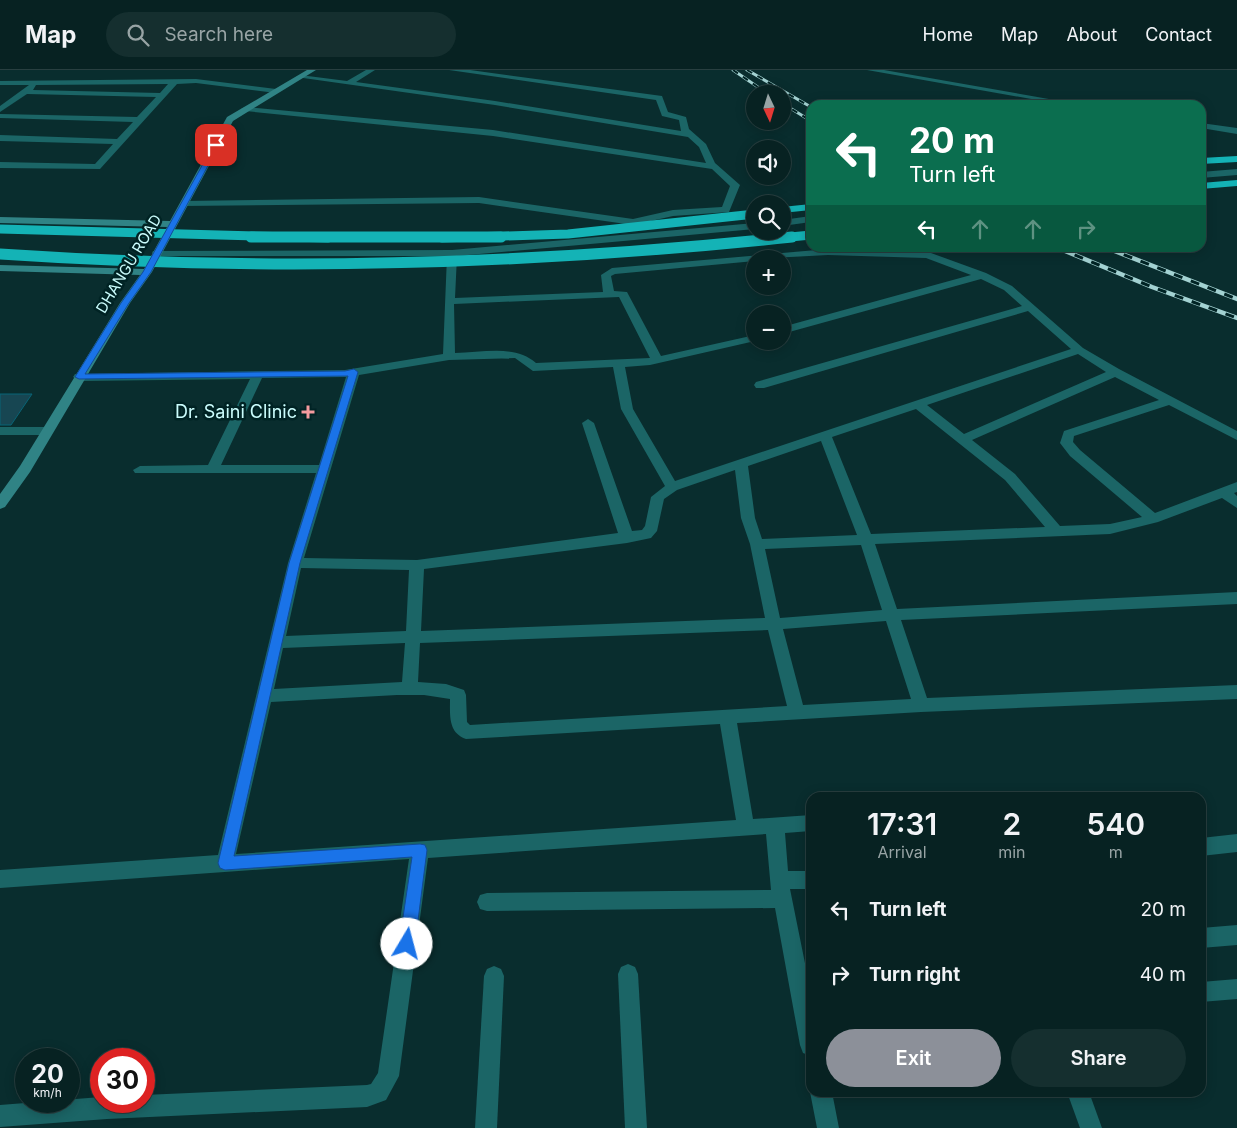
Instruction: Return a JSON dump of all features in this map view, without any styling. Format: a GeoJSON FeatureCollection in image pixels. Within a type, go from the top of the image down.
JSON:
{"type":"FeatureCollection","features":[{"type":"Feature","properties":{"kind":"highway"},"geometry":{"type":"LineString","coordinates":[[1206,161],[1237,159]]}},
{"type":"Feature","properties":{"kind":"highway"},"geometry":{"type":"LineString","coordinates":[[1206,186],[1237,183]]}},
{"type":"Feature","properties":{"kind":"highway"},"geometry":{"type":"LineString","coordinates":[[791,209],[806,208]]}},
{"type":"Feature","properties":{"kind":"highway"},"geometry":{"type":"LineString","coordinates":[[0,229],[333,239],[506,237],[576,233],[746,215]]}},
{"type":"Feature","properties":{"kind":"highway"},"geometry":{"type":"LineString","coordinates":[[0,254],[97,260],[313,264],[552,256],[759,241],[806,236]]}},
{"type":"Feature","properties":{"kind":"street","name":"DHANGU ROAD"},"geometry":{"type":"LineString","coordinates":[[0,504],[25,469],[79,377],[125,303],[147,272],[230,119],[312,70]]}},
{"type":"Feature","properties":{"kind":"street"},"geometry":{"type":"LineString","coordinates":[[349,84],[371,70]]}},
{"type":"Feature","properties":{"kind":"street"},"geometry":{"type":"LineString","coordinates":[[184,204],[479,200],[633,222],[673,213],[726,210],[735,185],[714,167],[703,146],[686,130],[683,119],[668,116],[663,112],[661,100],[453,70]]}},
{"type":"Feature","properties":{"kind":"street"},"geometry":{"type":"LineString","coordinates":[[871,70],[1049,100]]}},
{"type":"Feature","properties":{"kind":"street"},"geometry":{"type":"LineString","coordinates":[[300,77],[495,103],[691,135]]}},
{"type":"Feature","properties":{"kind":"street"},"geometry":{"type":"LineString","coordinates":[[0,83],[196,80],[276,91]]}},
{"type":"Feature","properties":{"kind":"street"},"geometry":{"type":"LineString","coordinates":[[0,110],[27,92],[37,81]]}},
{"type":"Feature","properties":{"kind":"street"},"geometry":{"type":"LineString","coordinates":[[0,164],[92,168],[100,166],[175,81]]}},
{"type":"Feature","properties":{"kind":"street"},"geometry":{"type":"LineString","coordinates":[[27,92],[162,96]]}},
{"type":"Feature","properties":{"kind":"street"},"geometry":{"type":"LineString","coordinates":[[245,109],[387,121],[493,133],[714,167]]}},
{"type":"Feature","properties":{"kind":"street"},"geometry":{"type":"LineString","coordinates":[[0,116],[140,120]]}},
{"type":"Feature","properties":{"kind":"street"},"geometry":{"type":"LineString","coordinates":[[1206,126],[1237,131]]}},
{"type":"Feature","properties":{"kind":"street"},"geometry":{"type":"LineString","coordinates":[[0,138],[121,142]]}},
{"type":"Feature","properties":{"kind":"street"},"geometry":{"type":"LineString","coordinates":[[1206,174],[1237,172]]}},
{"type":"Feature","properties":{"kind":"street"},"geometry":{"type":"LineString","coordinates":[[0,220],[173,224]]}},
{"type":"Feature","properties":{"kind":"street"},"geometry":{"type":"LineString","coordinates":[[791,222],[806,220]]}},
{"type":"Feature","properties":{"kind":"street"},"geometry":{"type":"LineString","coordinates":[[157,253],[452,253],[746,227]]}},
{"type":"Feature","properties":{"kind":"street"},"geometry":{"type":"LineString","coordinates":[[609,293],[606,274],[612,272],[828,252],[918,254],[982,275],[1008,288],[1079,350],[1115,372],[1172,400],[1237,436]]}},
{"type":"Feature","properties":{"kind":"street"},"geometry":{"type":"LineString","coordinates":[[450,357],[449,301],[452,253]]}},
{"type":"Feature","properties":{"kind":"street"},"geometry":{"type":"LineString","coordinates":[[0,268],[147,272]]}},
{"type":"Feature","properties":{"kind":"street"},"geometry":{"type":"LineString","coordinates":[[791,328],[982,275]]}},
{"type":"Feature","properties":{"kind":"street"},"geometry":{"type":"LineString","coordinates":[[449,301],[609,293],[623,294],[657,360]]}},
{"type":"Feature","properties":{"kind":"street"},"geometry":{"type":"LineString","coordinates":[[760,385],[1031,307]]}},
{"type":"Feature","properties":{"kind":"street"},"geometry":{"type":"LineString","coordinates":[[79,377],[354,372],[450,357],[519,356],[533,367],[618,364],[657,360],[746,340]]}},
{"type":"Feature","properties":{"kind":"street"},"geometry":{"type":"LineString","coordinates":[[295,563],[417,565],[627,538],[650,532],[658,498],[672,487],[1079,350]]}},
{"type":"Feature","properties":{"kind":"street"},"geometry":{"type":"LineString","coordinates":[[618,364],[627,409],[672,487]]}},
{"type":"Feature","properties":{"kind":"street"},"geometry":{"type":"LineString","coordinates":[[225,863],[295,563],[322,469],[354,372]]}},
{"type":"Feature","properties":{"kind":"street"},"geometry":{"type":"LineString","coordinates":[[964,439],[1115,372]]}},
{"type":"Feature","properties":{"kind":"street"},"geometry":{"type":"LineString","coordinates":[[212,470],[258,375]]}},
{"type":"Feature","properties":{"kind":"street"},"geometry":{"type":"LineString","coordinates":[[1153,519],[1075,453],[1066,443],[1066,438],[1068,434],[1172,400]]}},
{"type":"Feature","properties":{"kind":"street"},"geometry":{"type":"LineString","coordinates":[[918,404],[1010,477],[1058,532]]}},
{"type":"Feature","properties":{"kind":"street"},"geometry":{"type":"LineString","coordinates":[[588,423],[627,538]]}},
{"type":"Feature","properties":{"kind":"street"},"geometry":{"type":"LineString","coordinates":[[0,431],[47,431]]}},
{"type":"Feature","properties":{"kind":"street"},"geometry":{"type":"LineString","coordinates":[[825,435],[866,538],[921,705]]}},
{"type":"Feature","properties":{"kind":"street"},"geometry":{"type":"LineString","coordinates":[[741,464],[748,518],[757,544],[774,624],[797,712]]}},
{"type":"Feature","properties":{"kind":"street"},"geometry":{"type":"LineString","coordinates":[[140,470],[322,469]]}},
{"type":"Feature","properties":{"kind":"street"},"geometry":{"type":"LineString","coordinates":[[757,544],[1110,529],[1153,519],[1237,487]]}},
{"type":"Feature","properties":{"kind":"street"},"geometry":{"type":"LineString","coordinates":[[1223,492],[1237,503]]}},
{"type":"Feature","properties":{"kind":"street"},"geometry":{"type":"LineString","coordinates":[[410,688],[417,565]]}},
{"type":"Feature","properties":{"kind":"street"},"geometry":{"type":"LineString","coordinates":[[276,642],[774,624],[891,615],[1237,598]]}},
{"type":"Feature","properties":{"kind":"street"},"geometry":{"type":"LineString","coordinates":[[264,696],[410,688],[454,693],[458,696],[459,724],[466,732],[921,705],[1237,692]]}},
{"type":"Feature","properties":{"kind":"street"},"geometry":{"type":"LineString","coordinates":[[727,716],[746,828]]}},
{"type":"Feature","properties":{"kind":"street"},"geometry":{"type":"LineString","coordinates":[[0,879],[806,823]]}},
{"type":"Feature","properties":{"kind":"street"},"geometry":{"type":"LineString","coordinates":[[776,826],[781,890],[804,966],[806,988]]}},
{"type":"Feature","properties":{"kind":"street"},"geometry":{"type":"LineString","coordinates":[[1206,846],[1237,843]]}},
{"type":"Feature","properties":{"kind":"street"},"geometry":{"type":"LineString","coordinates":[[0,1116],[107,1108],[367,1096],[378,1092],[388,1076],[420,850]]}},
{"type":"Feature","properties":{"kind":"street"},"geometry":{"type":"LineString","coordinates":[[487,902],[781,890],[806,882]]}},
{"type":"Feature","properties":{"kind":"street"},"geometry":{"type":"LineString","coordinates":[[1206,938],[1237,935]]}},
{"type":"Feature","properties":{"kind":"street"},"geometry":{"type":"LineString","coordinates":[[628,974],[636,1128]]}},
{"type":"Feature","properties":{"kind":"street"},"geometry":{"type":"LineString","coordinates":[[486,1128],[494,976]]}},
{"type":"Feature","properties":{"kind":"street"},"geometry":{"type":"LineString","coordinates":[[1206,992],[1237,990]]}},
{"type":"Feature","properties":{"kind":"street"},"geometry":{"type":"LineString","coordinates":[[822,1097],[828,1128]]}},
{"type":"Feature","properties":{"kind":"street"},"geometry":{"type":"LineString","coordinates":[[1080,1097],[1091,1128]]}},
{"type":"Feature","properties":{"kind":"building"},"geometry":{"type":"Polygon","coordinates":[[[0,394],[32,394],[11,425],[0,425],[0,394]]]}},
{"type":"Feature","properties":{"kind":"railway"},"geometry":{"type":"LineString","coordinates":[[733,70],[755,85]]}},
{"type":"Feature","properties":{"kind":"railway"},"geometry":{"type":"LineString","coordinates":[[747,70],[806,104]]}},
{"type":"Feature","properties":{"kind":"railway"},"geometry":{"type":"LineString","coordinates":[[791,109],[806,118]]}},
{"type":"Feature","properties":{"kind":"railway"},"geometry":{"type":"LineString","coordinates":[[1068,252],[1152,287],[1237,318]]}},
{"type":"Feature","properties":{"kind":"railway"},"geometry":{"type":"LineString","coordinates":[[1117,252],[1237,299]]}},
{"type":"Feature","properties":{"kind":"place","name":"Dr. Saini Clinic"},"geometry":{"type":"Point","coordinates":[308,412]}},
{"type":"Feature","properties":{"kind":"route"},"geometry":{"type":"LineString","coordinates":[[216,145],[147,272],[125,303],[79,377],[345,374],[354,372],[322,469],[295,563],[225,863],[420,850],[407,944]]}}]}
